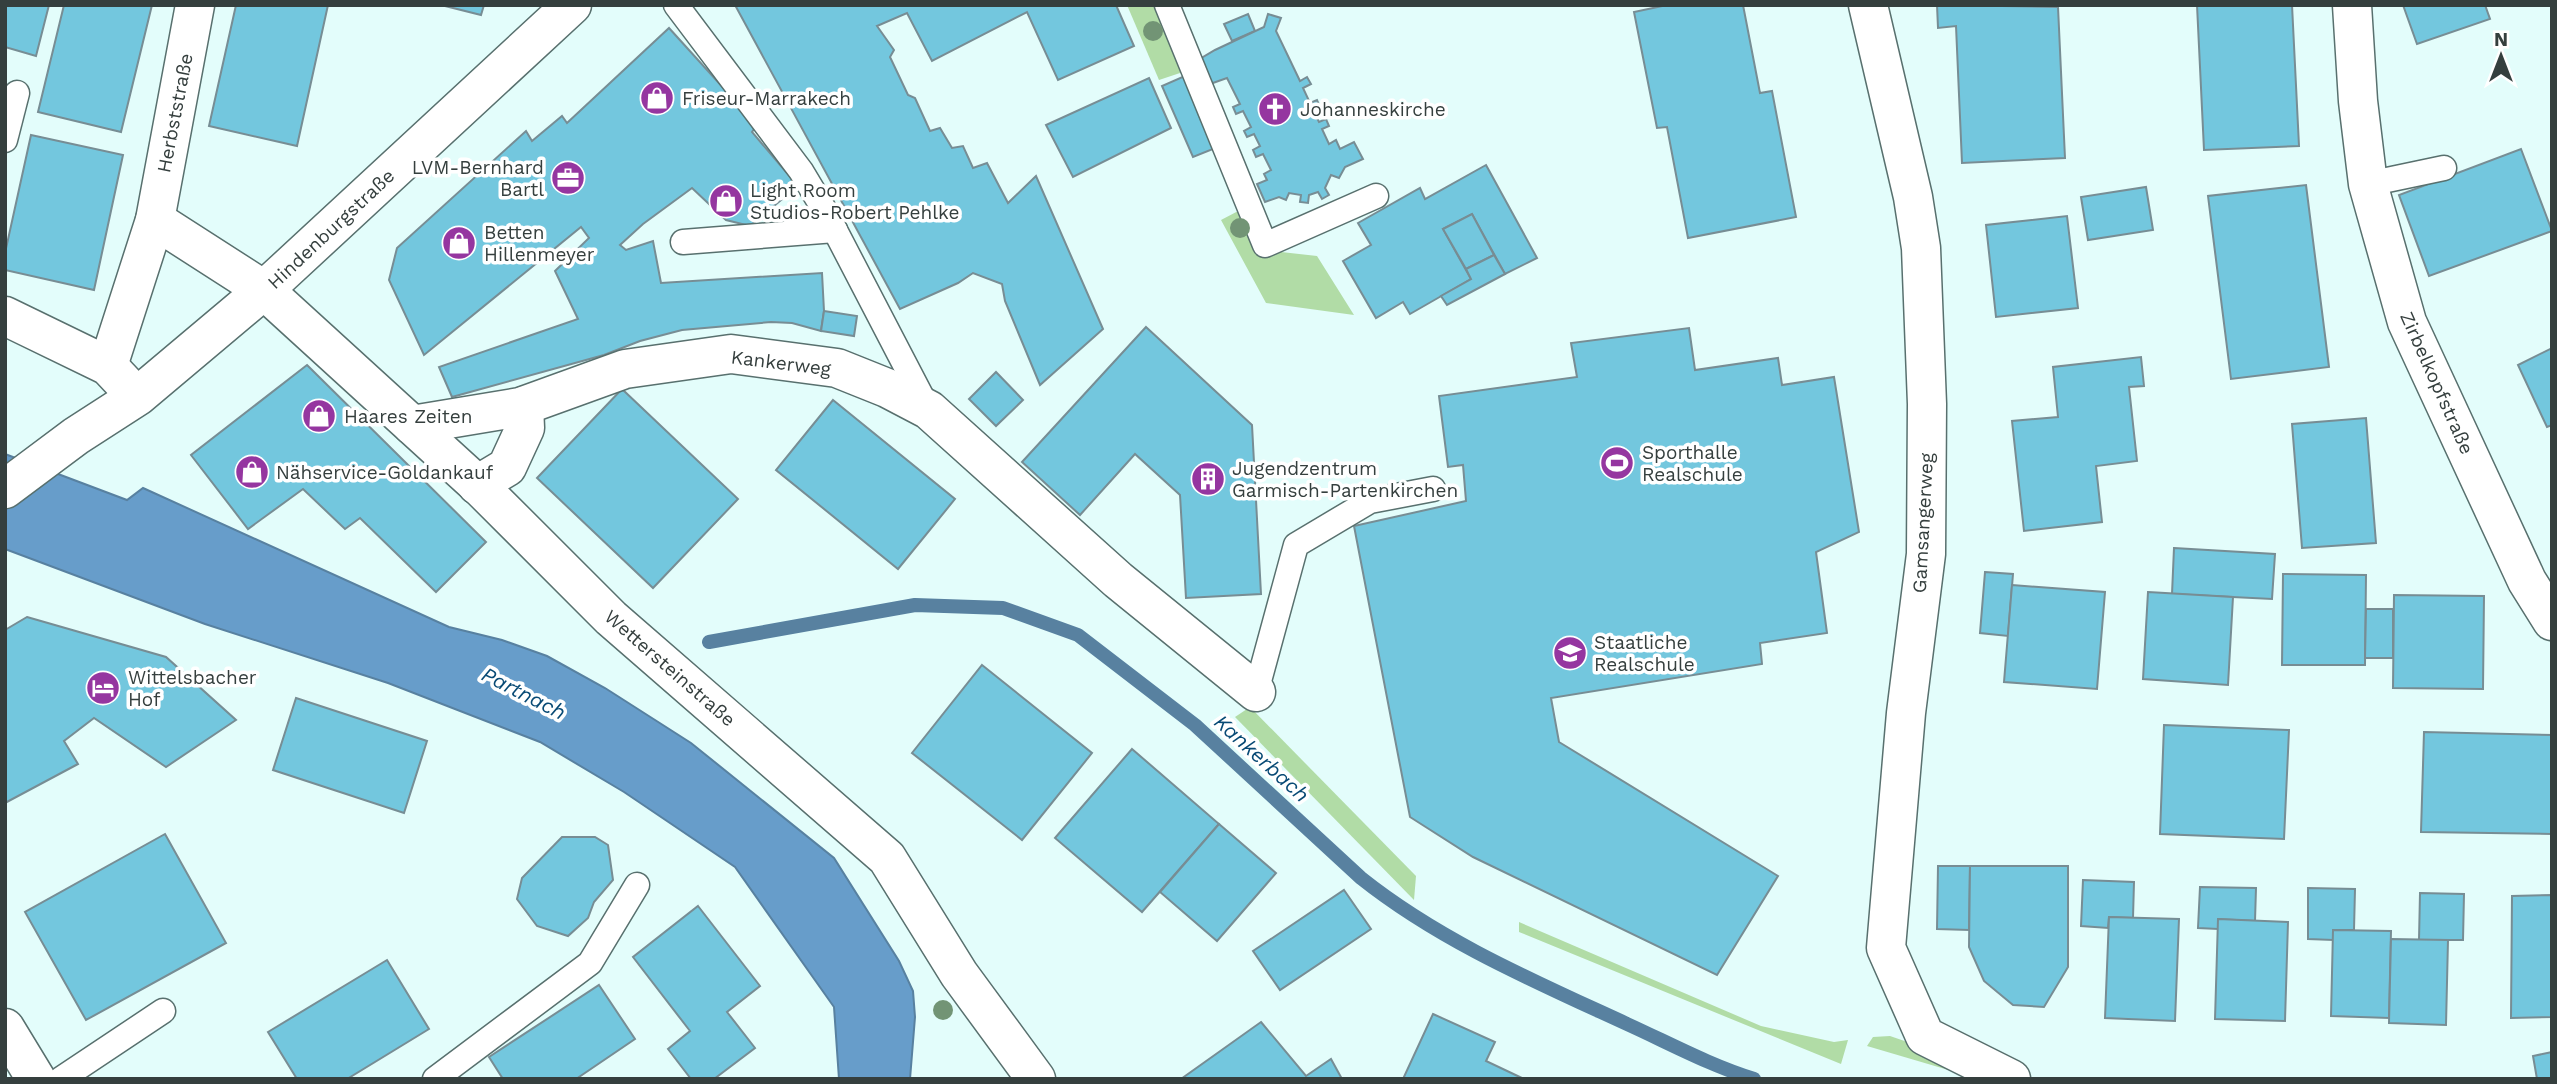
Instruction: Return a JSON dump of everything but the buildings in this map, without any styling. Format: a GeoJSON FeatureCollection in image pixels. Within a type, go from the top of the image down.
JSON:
{"type":"FeatureCollection","features":[{"type":"Feature","properties":{"kind":"street","name":"Herbststraße"},"geometry":{"type":"LineString","coordinates":[[108,366],[155,220],[195,5]]}},
{"type":"Feature","properties":{"kind":"street","name":"Gamsangerweg"},"geometry":{"type":"LineString","coordinates":[[1868,5],[1913,197],[1921,248],[1927,404],[1926,554],[1906,713],[1886,948],[1925,1036],[2011,1079]]}},
{"type":"Feature","properties":{"kind":"street","name":"Zirbelkopfstraße"},"geometry":{"type":"LineString","coordinates":[[2352,5],[2358,101],[2368,184],[2407,322],[2527,581],[2552,621]]}},
{"type":"Feature","properties":{"kind":"street","name":"Hindenburgstraße"},"geometry":{"type":"LineString","coordinates":[[5,489],[76,436],[138,397],[264,290],[556,14]]}},
{"type":"Feature","properties":{"kind":"street"},"geometry":{"type":"LineString","coordinates":[[155,220],[264,290]]}},
{"type":"Feature","properties":{"kind":"street","name":"Wettersteinstraße"},"geometry":{"type":"LineString","coordinates":[[264,290],[477,485],[611,618],[887,858],[959,974],[1036,1079]]}},
{"type":"Feature","properties":{"kind":"street"},"geometry":{"type":"LineString","coordinates":[[5,316],[108,366],[138,397]]}},
{"type":"Feature","properties":{"kind":"street","name":"Kankerweg"},"geometry":{"type":"LineString","coordinates":[[412,425],[524,406],[625,369],[732,354],[836,368],[887,388],[929,411],[1118,580],[1256,692]]}},
{"type":"Feature","properties":{"kind":"street"},"geometry":{"type":"LineString","coordinates":[[477,485],[507,467],[525,428],[524,406]]}},
{"type":"Feature","properties":{"kind":"street"},"geometry":{"type":"LineString","coordinates":[[5,1028],[36,1079]]}},
{"type":"Feature","properties":{"kind":"lane"},"geometry":{"type":"LineString","coordinates":[[677,5],[801,171],[835,230],[929,411]]}},
{"type":"Feature","properties":{"kind":"lane"},"geometry":{"type":"LineString","coordinates":[[1167,5],[1265,244],[1376,196]]}},
{"type":"Feature","properties":{"kind":"lane"},"geometry":{"type":"LineString","coordinates":[[5,140],[18,93]]}},
{"type":"Feature","properties":{"kind":"lane"},"geometry":{"type":"LineString","coordinates":[[2368,184],[2444,168]]}},
{"type":"Feature","properties":{"kind":"lane"},"geometry":{"type":"LineString","coordinates":[[683,242],[835,230]]}},
{"type":"Feature","properties":{"kind":"lane"},"geometry":{"type":"LineString","coordinates":[[1256,692],[1296,545],[1370,501],[1433,489]]}},
{"type":"Feature","properties":{"kind":"lane"},"geometry":{"type":"LineString","coordinates":[[435,1079],[590,963],[637,885]]}},
{"type":"Feature","properties":{"kind":"lane"},"geometry":{"type":"LineString","coordinates":[[61,1079],[163,1011]]}},
{"type":"Feature","properties":{"kind":"green space"},"geometry":{"type":"Polygon","coordinates":[[[1127,5],[1156,5],[1183,72],[1159,80],[1127,5]]]}},
{"type":"Feature","properties":{"kind":"green space"},"geometry":{"type":"Polygon","coordinates":[[[1242,209],[1264,250],[1317,256],[1354,315],[1266,303],[1221,220],[1242,209]]]}},
{"type":"Feature","properties":{"kind":"green space"},"geometry":{"type":"Polygon","coordinates":[[[1250,707],[1416,876],[1414,900],[1235,717],[1250,707]]]}},
{"type":"Feature","properties":{"kind":"green space"},"geometry":{"type":"Polygon","coordinates":[[[1519,922],[1761,1026],[1834,1042],[1848,1040],[1841,1064],[1519,932],[1519,922]]]}},
{"type":"Feature","properties":{"kind":"green space"},"geometry":{"type":"Polygon","coordinates":[[[1890,1036],[1945,1055],[1979,1079],[1867,1046],[1873,1037],[1890,1036]]]}},
{"type":"Feature","properties":{"kind":"water","name":"Partnach"},"geometry":{"type":"Polygon","coordinates":[[[5,454],[127,500],[143,488],[449,627],[502,640],[547,656],[605,688],[691,743],[834,858],[899,961],[913,991],[915,1017],[910,1079],[839,1079],[834,1007],[735,867],[624,792],[540,742],[388,683],[205,624],[5,549],[5,454]]]}},
{"type":"Feature","properties":{"kind":"waterway","name":"Kankerbach"},"geometry":{"type":"LineString","coordinates":[[709,642],[915,605],[1003,608],[1078,635],[1195,725],[1361,878],[1391,901],[1489,959],[1705,1060],[1754,1079]]}},
{"type":"Feature","properties":{"kind":"place","name":"Friseur-Marrakech"},"geometry":{"type":"Point","coordinates":[657,98]}},
{"type":"Feature","properties":{"kind":"place","name":"Johanneskirche"},"geometry":{"type":"Point","coordinates":[1275,109]}},
{"type":"Feature","properties":{"kind":"place","name":"LVM-Bernhard Bartl"},"geometry":{"type":"Point","coordinates":[568,178]}},
{"type":"Feature","properties":{"kind":"place","name":"Light Room Studios-Robert Pehlke"},"geometry":{"type":"Point","coordinates":[726,201]}},
{"type":"Feature","properties":{"kind":"place","name":"Betten Hillenmeyer"},"geometry":{"type":"Point","coordinates":[459,243]}},
{"type":"Feature","properties":{"kind":"place","name":"Haares Zeiten"},"geometry":{"type":"Point","coordinates":[319,416]}},
{"type":"Feature","properties":{"kind":"place","name":"Sporthalle Realschule"},"geometry":{"type":"Point","coordinates":[1617,463]}},
{"type":"Feature","properties":{"kind":"place","name":"Nähservice-Goldankauf"},"geometry":{"type":"Point","coordinates":[252,472]}},
{"type":"Feature","properties":{"kind":"place","name":"Jugendzentrum Garmisch-Partenkirchen"},"geometry":{"type":"Point","coordinates":[1208,479]}},
{"type":"Feature","properties":{"kind":"place","name":"Staatliche Realschule"},"geometry":{"type":"Point","coordinates":[1570,653]}},
{"type":"Feature","properties":{"kind":"place","name":"Wittelsbacher Hof"},"geometry":{"type":"Point","coordinates":[103,688]}}]}
